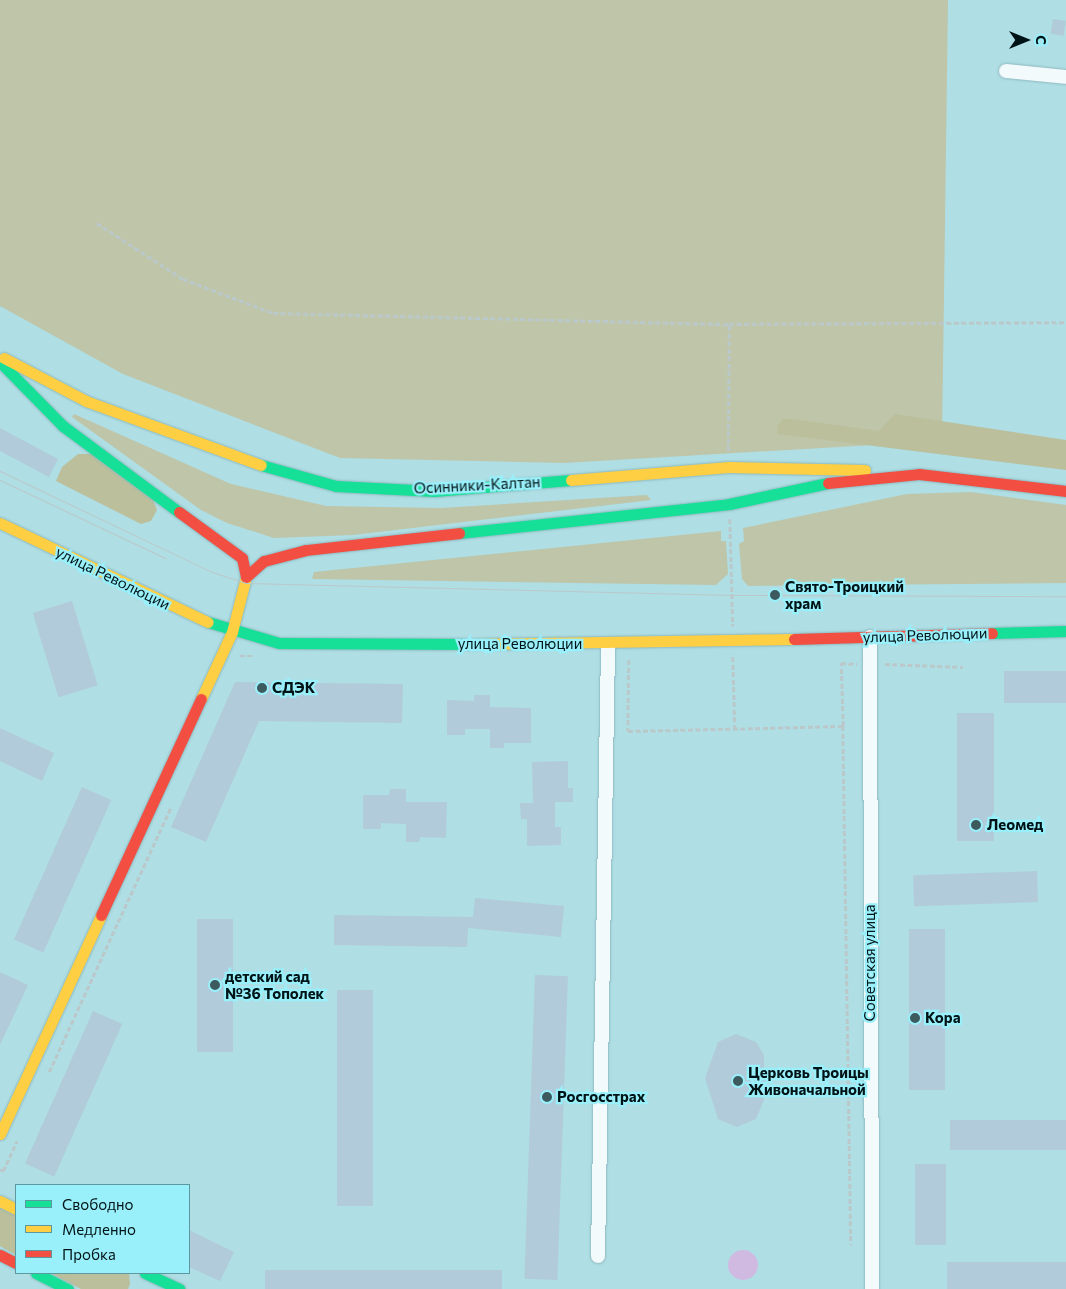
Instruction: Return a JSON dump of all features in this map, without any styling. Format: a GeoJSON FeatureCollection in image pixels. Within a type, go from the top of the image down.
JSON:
{"type":"FeatureCollection","features":[{"type":"Feature","properties":{"kind":"street"},"geometry":{"type":"LineString","coordinates":[[1006,70],[1066,77]]}},
{"type":"Feature","properties":{"kind":"street","name":"Осинники-Калтан"},"geometry":{"type":"LineString","coordinates":[[0,356],[86,401],[273,469],[336,486],[434,491],[728,467],[800,466],[919,474]]}},
{"type":"Feature","properties":{"kind":"street"},"geometry":{"type":"LineString","coordinates":[[0,362],[63,426],[242,558],[246,577],[232,632],[0,1134]]}},
{"type":"Feature","properties":{"kind":"street"},"geometry":{"type":"LineString","coordinates":[[246,577],[264,561],[306,550],[729,504],[823,484],[919,474],[1066,491]]}},
{"type":"Feature","properties":{"kind":"street","name":"улица Революции"},"geometry":{"type":"LineString","coordinates":[[0,523],[232,632],[279,643],[608,651],[733,640],[1066,631]]}},
{"type":"Feature","properties":{"kind":"street","name":"Советская улица"},"geometry":{"type":"LineString","coordinates":[[870,637],[872,1289]]}},
{"type":"Feature","properties":{"kind":"street"},"geometry":{"type":"LineString","coordinates":[[598,1256],[608,651]]}},
{"type":"Feature","properties":{"kind":"street"},"geometry":{"type":"LineString","coordinates":[[0,1201],[15,1208]]}},
{"type":"Feature","properties":{"kind":"street"},"geometry":{"type":"LineString","coordinates":[[0,1255],[15,1262]]}},
{"type":"Feature","properties":{"kind":"street"},"geometry":{"type":"LineString","coordinates":[[38,1274],[68,1289]]}},
{"type":"Feature","properties":{"kind":"street"},"geometry":{"type":"LineString","coordinates":[[146,1274],[166,1287],[180,1289]]}},
{"type":"Feature","properties":{"kind":"path"},"geometry":{"type":"LineString","coordinates":[[97,222],[182,279],[273,313],[729,324],[1066,322]]}},
{"type":"Feature","properties":{"kind":"path"},"geometry":{"type":"LineString","coordinates":[[728,467],[729,324]]}},
{"type":"Feature","properties":{"kind":"path"},"geometry":{"type":"LineString","coordinates":[[729,504],[735,730]]}},
{"type":"Feature","properties":{"kind":"path"},"geometry":{"type":"LineString","coordinates":[[608,651],[629,654],[628,731],[843,726]]}},
{"type":"Feature","properties":{"kind":"path"},"geometry":{"type":"LineString","coordinates":[[238,656],[257,656]]}},
{"type":"Feature","properties":{"kind":"path"},"geometry":{"type":"LineString","coordinates":[[851,1245],[841,663],[963,667]]}},
{"type":"Feature","properties":{"kind":"path"},"geometry":{"type":"LineString","coordinates":[[44,1082],[175,798]]}},
{"type":"Feature","properties":{"kind":"path"},"geometry":{"type":"LineString","coordinates":[[0,1169],[3,1171],[20,1135]]}},
{"type":"Feature","properties":{"kind":"green space"},"geometry":{"type":"Polygon","coordinates":[[[0,0],[948,0],[942,441],[564,463],[340,458],[123,374],[0,306],[0,0]]]}},
{"type":"Feature","properties":{"kind":"green space"},"geometry":{"type":"Polygon","coordinates":[[[74,414],[231,484],[326,506],[441,508],[647,495],[651,500],[353,535],[274,538],[227,523],[201,510],[72,417],[74,414]]]}},
{"type":"Feature","properties":{"kind":"green space"},"geometry":{"type":"Polygon","coordinates":[[[895,414],[1066,440],[1066,470],[778,434],[777,427],[783,419],[792,419],[879,431],[895,414]]]}},
{"type":"Feature","properties":{"kind":"green space"},"geometry":{"type":"Polygon","coordinates":[[[78,454],[95,454],[152,497],[157,510],[151,521],[141,524],[56,481],[62,467],[78,454]]]}},
{"type":"Feature","properties":{"kind":"green space"},"geometry":{"type":"Polygon","coordinates":[[[971,492],[1066,505],[1066,583],[748,586],[742,579],[739,544],[744,541],[743,528],[907,494],[971,492]]]}},
{"type":"Feature","properties":{"kind":"green space"},"geometry":{"type":"Polygon","coordinates":[[[721,531],[721,541],[726,541],[728,574],[716,585],[312,579],[314,572],[721,531]]]}},
{"type":"Feature","properties":{"kind":"green space"},"geometry":{"type":"Polygon","coordinates":[[[0,1206],[15,1214],[15,1254],[0,1246],[0,1206]]]}},
{"type":"Feature","properties":{"kind":"green space"},"geometry":{"type":"Polygon","coordinates":[[[52,1274],[129,1274],[130,1284],[128,1289],[81,1289],[52,1274]]]}},
{"type":"Feature","properties":{"kind":"shaded area"},"geometry":{"type":"Polygon","coordinates":[[[743,1250],[754,1254],[758,1265],[754,1276],[743,1280],[732,1276],[728,1265],[732,1254],[743,1250]]]}},
{"type":"Feature","properties":{"kind":"building"},"geometry":{"type":"Polygon","coordinates":[[[1053,19],[1066,21],[1063,36],[1051,34],[1053,19]]]}},
{"type":"Feature","properties":{"kind":"building"},"geometry":{"type":"Polygon","coordinates":[[[0,428],[58,459],[49,477],[0,451],[0,428]]]}},
{"type":"Feature","properties":{"kind":"building"},"geometry":{"type":"Polygon","coordinates":[[[72,601],[98,685],[59,697],[33,613],[72,601]]]}},
{"type":"Feature","properties":{"kind":"building"},"geometry":{"type":"Polygon","coordinates":[[[1004,671],[1066,671],[1066,703],[1004,703],[1004,671]]]}},
{"type":"Feature","properties":{"kind":"building"},"geometry":{"type":"Polygon","coordinates":[[[235,682],[403,684],[402,723],[259,721],[206,842],[171,827],[235,682]]]}},
{"type":"Feature","properties":{"kind":"building"},"geometry":{"type":"Polygon","coordinates":[[[474,695],[490,695],[490,707],[531,708],[531,743],[504,743],[504,748],[490,748],[490,729],[465,729],[465,735],[447,735],[447,700],[474,701],[474,695]]]}},
{"type":"Feature","properties":{"kind":"building"},"geometry":{"type":"Polygon","coordinates":[[[957,713],[994,713],[994,841],[957,841],[957,713]]]}},
{"type":"Feature","properties":{"kind":"building"},"geometry":{"type":"Polygon","coordinates":[[[0,728],[54,753],[42,781],[0,761],[0,728]]]}},
{"type":"Feature","properties":{"kind":"building"},"geometry":{"type":"Polygon","coordinates":[[[568,761],[568,788],[573,788],[573,802],[555,802],[555,827],[561,827],[561,845],[527,846],[527,819],[521,819],[520,803],[533,803],[532,762],[568,761]]]}},
{"type":"Feature","properties":{"kind":"building"},"geometry":{"type":"Polygon","coordinates":[[[82,787],[111,800],[43,953],[14,940],[82,787]]]}},
{"type":"Feature","properties":{"kind":"building"},"geometry":{"type":"Polygon","coordinates":[[[390,789],[406,789],[406,802],[447,802],[446,838],[420,837],[419,842],[406,842],[406,824],[381,823],[381,829],[363,829],[363,795],[389,795],[390,789]]]}},
{"type":"Feature","properties":{"kind":"building"},"geometry":{"type":"Polygon","coordinates":[[[1037,871],[1038,902],[914,906],[913,875],[1037,871]]]}},
{"type":"Feature","properties":{"kind":"building"},"geometry":{"type":"Polygon","coordinates":[[[475,898],[564,906],[561,937],[468,928],[467,947],[334,945],[334,915],[473,917],[475,898]]]}},
{"type":"Feature","properties":{"kind":"building","name":"детский сад №36 Тополек"},"geometry":{"type":"Polygon","coordinates":[[[197,919],[233,919],[233,1052],[197,1052],[197,919]]]}},
{"type":"Feature","properties":{"kind":"building"},"geometry":{"type":"Polygon","coordinates":[[[909,929],[945,929],[945,1090],[909,1090],[909,929]]]}},
{"type":"Feature","properties":{"kind":"building"},"geometry":{"type":"Polygon","coordinates":[[[0,972],[28,985],[0,1045],[0,972]]]}},
{"type":"Feature","properties":{"kind":"building"},"geometry":{"type":"Polygon","coordinates":[[[535,975],[568,976],[557,1280],[524,1279],[535,975]]]}},
{"type":"Feature","properties":{"kind":"building"},"geometry":{"type":"Polygon","coordinates":[[[337,990],[373,990],[373,1206],[337,1206],[337,990]]]}},
{"type":"Feature","properties":{"kind":"building"},"geometry":{"type":"Polygon","coordinates":[[[93,1011],[122,1024],[54,1177],[25,1164],[93,1011]]]}},
{"type":"Feature","properties":{"kind":"building","name":"Церковь Троицы Живоначальной"},"geometry":{"type":"Polygon","coordinates":[[[736,1034],[756,1042],[764,1055],[764,1071],[770,1078],[764,1086],[764,1100],[756,1119],[737,1127],[718,1119],[705,1078],[718,1042],[736,1034]]]}},
{"type":"Feature","properties":{"kind":"building"},"geometry":{"type":"Polygon","coordinates":[[[950,1120],[1066,1120],[1066,1150],[950,1150],[950,1120]]]}},
{"type":"Feature","properties":{"kind":"building"},"geometry":{"type":"Polygon","coordinates":[[[915,1164],[946,1164],[946,1245],[915,1245],[915,1164]]]}},
{"type":"Feature","properties":{"kind":"building"},"geometry":{"type":"Polygon","coordinates":[[[190,1230],[234,1252],[220,1281],[190,1267],[190,1230]]]}},
{"type":"Feature","properties":{"kind":"building"},"geometry":{"type":"Polygon","coordinates":[[[947,1262],[1066,1262],[1066,1289],[947,1289],[947,1262]]]}},
{"type":"Feature","properties":{"kind":"building"},"geometry":{"type":"Polygon","coordinates":[[[265,1270],[502,1270],[502,1289],[265,1289],[265,1270]]]}},
{"type":"Feature","properties":{"kind":"tram line"},"geometry":{"type":"LineString","coordinates":[[0,471],[212,572],[245,583],[732,595],[1066,596]]}},
{"type":"Feature","properties":{"kind":"tram line"},"geometry":{"type":"LineString","coordinates":[[0,480],[165,558]]}},
{"type":"Feature","properties":{"kind":"traffic: fast"},"geometry":{"type":"LineString","coordinates":[[0,362],[63,426],[179,512]]}},
{"type":"Feature","properties":{"kind":"traffic: fast"},"geometry":{"type":"LineString","coordinates":[[261,465],[336,486],[434,491],[571,480]]}},
{"type":"Feature","properties":{"kind":"traffic: fast"},"geometry":{"type":"LineString","coordinates":[[459,533],[729,504],[828,483]]}},
{"type":"Feature","properties":{"kind":"traffic: fast"},"geometry":{"type":"LineString","coordinates":[[208,622],[279,643],[475,644]]}},
{"type":"Feature","properties":{"kind":"traffic: fast"},"geometry":{"type":"LineString","coordinates":[[992,633],[1066,631]]}},
{"type":"Feature","properties":{"kind":"traffic: fast"},"geometry":{"type":"LineString","coordinates":[[38,1274],[68,1289]]}},
{"type":"Feature","properties":{"kind":"traffic: fast"},"geometry":{"type":"LineString","coordinates":[[147,1274],[180,1289]]}},
{"type":"Feature","properties":{"kind":"traffic: slow"},"geometry":{"type":"LineString","coordinates":[[4,358],[86,401],[261,465]]}},
{"type":"Feature","properties":{"kind":"traffic: slow"},"geometry":{"type":"LineString","coordinates":[[571,480],[728,467],[865,470]]}},
{"type":"Feature","properties":{"kind":"traffic: slow"},"geometry":{"type":"LineString","coordinates":[[0,523],[208,622]]}},
{"type":"Feature","properties":{"kind":"traffic: slow"},"geometry":{"type":"LineString","coordinates":[[201,699],[232,632],[246,577]]}},
{"type":"Feature","properties":{"kind":"traffic: slow"},"geometry":{"type":"LineString","coordinates":[[475,644],[794,639]]}},
{"type":"Feature","properties":{"kind":"traffic: slow"},"geometry":{"type":"LineString","coordinates":[[0,1134],[101,915]]}},
{"type":"Feature","properties":{"kind":"traffic: slow"},"geometry":{"type":"LineString","coordinates":[[0,1201],[15,1208]]}},
{"type":"Feature","properties":{"kind":"traffic: jam"},"geometry":{"type":"LineString","coordinates":[[828,483],[919,474],[1066,491]]}},
{"type":"Feature","properties":{"kind":"traffic: jam"},"geometry":{"type":"LineString","coordinates":[[179,512],[242,558],[246,577],[264,561],[306,550],[459,533]]}},
{"type":"Feature","properties":{"kind":"traffic: jam"},"geometry":{"type":"LineString","coordinates":[[794,639],[992,633]]}},
{"type":"Feature","properties":{"kind":"traffic: jam"},"geometry":{"type":"LineString","coordinates":[[101,915],[201,699]]}},
{"type":"Feature","properties":{"kind":"traffic: jam"},"geometry":{"type":"LineString","coordinates":[[0,1255],[15,1262]]}},
{"type":"Feature","properties":{"kind":"place","name":"Свято-Троицкий храм"},"geometry":{"type":"Point","coordinates":[775,595]}},
{"type":"Feature","properties":{"kind":"place","name":"СДЭК"},"geometry":{"type":"Point","coordinates":[262,688]}},
{"type":"Feature","properties":{"kind":"place","name":"Леомед"},"geometry":{"type":"Point","coordinates":[976,825]}},
{"type":"Feature","properties":{"kind":"place","name":"детский сад №36 Тополек"},"geometry":{"type":"Point","coordinates":[215,985]}},
{"type":"Feature","properties":{"kind":"place","name":"Кора"},"geometry":{"type":"Point","coordinates":[915,1018]}},
{"type":"Feature","properties":{"kind":"place","name":"Церковь Троицы Живоначальной"},"geometry":{"type":"Point","coordinates":[738,1081]}},
{"type":"Feature","properties":{"kind":"place","name":"Росгосстрах"},"geometry":{"type":"Point","coordinates":[547,1097]}}]}
